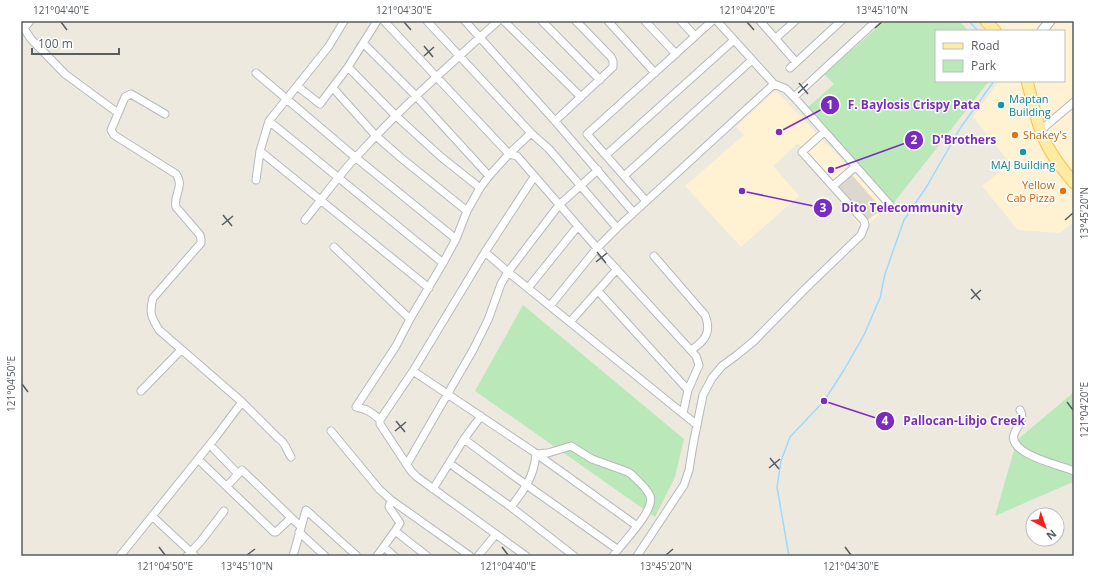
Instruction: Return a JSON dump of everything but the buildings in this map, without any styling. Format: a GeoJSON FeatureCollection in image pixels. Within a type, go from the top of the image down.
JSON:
{"type":"FeatureCollection","features":[{"type":"Feature","properties":{"kind":"main road"},"geometry":{"type":"LineString","coordinates":[[986,21],[993,30]]}},
{"type":"Feature","properties":{"kind":"main road"},"geometry":{"type":"LineString","coordinates":[[1043,30],[1050,21]]}},
{"type":"Feature","properties":{"kind":"main road"},"geometry":{"type":"LineString","coordinates":[[1027,82],[1046,143],[1052,154],[1074,184]]}},
{"type":"Feature","properties":{"kind":"street"},"geometry":{"type":"LineString","coordinates":[[30,21],[22,26],[31,39],[65,74],[118,113]]}},
{"type":"Feature","properties":{"kind":"street"},"geometry":{"type":"LineString","coordinates":[[256,180],[260,151],[269,121],[329,46],[344,21]]}},
{"type":"Feature","properties":{"kind":"street"},"geometry":{"type":"LineString","coordinates":[[298,86],[320,104],[348,67],[377,21]]}},
{"type":"Feature","properties":{"kind":"street"},"geometry":{"type":"LineString","coordinates":[[384,21],[509,154],[517,156],[597,248],[696,356],[699,365],[688,390],[683,413]]}},
{"type":"Feature","properties":{"kind":"street"},"geometry":{"type":"LineString","coordinates":[[428,21],[530,133],[549,149],[617,228]]}},
{"type":"Feature","properties":{"kind":"street"},"geometry":{"type":"LineString","coordinates":[[465,21],[555,121],[633,212]]}},
{"type":"Feature","properties":{"kind":"street"},"geometry":{"type":"LineString","coordinates":[[305,220],[356,157],[395,115],[458,55],[498,21]]}},
{"type":"Feature","properties":{"kind":"street"},"geometry":{"type":"LineString","coordinates":[[504,21],[580,98]]}},
{"type":"Feature","properties":{"kind":"street"},"geometry":{"type":"LineString","coordinates":[[542,21],[600,80]]}},
{"type":"Feature","properties":{"kind":"street"},"geometry":{"type":"LineString","coordinates":[[555,121],[613,67],[613,61],[576,21]]}},
{"type":"Feature","properties":{"kind":"street"},"geometry":{"type":"LineString","coordinates":[[608,21],[655,73]]}},
{"type":"Feature","properties":{"kind":"street"},"geometry":{"type":"LineString","coordinates":[[645,21],[676,54]]}},
{"type":"Feature","properties":{"kind":"street"},"geometry":{"type":"LineString","coordinates":[[681,21],[695,36]]}},
{"type":"Feature","properties":{"kind":"street"},"geometry":{"type":"LineString","coordinates":[[646,201],[588,134],[712,21]]}},
{"type":"Feature","properties":{"kind":"street"},"geometry":{"type":"LineString","coordinates":[[717,21],[774,84],[786,89],[890,205]]}},
{"type":"Feature","properties":{"kind":"street"},"geometry":{"type":"LineString","coordinates":[[760,21],[796,62]]}},
{"type":"Feature","properties":{"kind":"street"},"geometry":{"type":"LineString","coordinates":[[776,38],[795,21]]}},
{"type":"Feature","properties":{"kind":"street"},"geometry":{"type":"LineString","coordinates":[[790,68],[841,21]]}},
{"type":"Feature","properties":{"kind":"street"},"geometry":{"type":"LineString","coordinates":[[794,98],[876,21]]}},
{"type":"Feature","properties":{"kind":"street"},"geometry":{"type":"LineString","coordinates":[[606,155],[734,40]]}},
{"type":"Feature","properties":{"kind":"street"},"geometry":{"type":"LineString","coordinates":[[363,43],[415,95],[489,176]]}},
{"type":"Feature","properties":{"kind":"street"},"geometry":{"type":"LineString","coordinates":[[624,176],[752,60]]}},
{"type":"Feature","properties":{"kind":"street"},"geometry":{"type":"LineString","coordinates":[[348,67],[395,115],[440,156],[480,188]]}},
{"type":"Feature","properties":{"kind":"street"},"geometry":{"type":"LineString","coordinates":[[256,73],[456,239]]}},
{"type":"Feature","properties":{"kind":"street"},"geometry":{"type":"LineString","coordinates":[[550,306],[597,248],[633,212],[774,84]]}},
{"type":"Feature","properties":{"kind":"street"},"geometry":{"type":"LineString","coordinates":[[333,88],[376,136],[467,211]]}},
{"type":"Feature","properties":{"kind":"street"},"geometry":{"type":"LineString","coordinates":[[165,114],[131,94],[125,97],[111,130],[112,133],[176,174],[180,179],[180,185],[175,203],[176,207],[202,239],[201,243],[153,298],[150,308],[153,321],[159,330],[242,402],[278,438],[284,442],[291,457]]}},
{"type":"Feature","properties":{"kind":"street"},"geometry":{"type":"LineString","coordinates":[[1041,130],[1074,102]]}},
{"type":"Feature","properties":{"kind":"street"},"geometry":{"type":"LineString","coordinates":[[269,121],[443,263]]}},
{"type":"Feature","properties":{"kind":"street"},"geometry":{"type":"LineString","coordinates":[[637,556],[644,543],[684,485],[689,470],[703,395],[712,378],[722,366],[737,356],[754,341],[861,235],[865,225],[864,221],[802,152],[824,132]]}},
{"type":"Feature","properties":{"kind":"street"},"geometry":{"type":"LineString","coordinates":[[526,556],[417,477],[411,471],[381,427],[380,420],[365,408],[356,407],[396,346],[443,263],[456,239],[467,211],[480,188],[509,154],[530,133]]}},
{"type":"Feature","properties":{"kind":"street"},"geometry":{"type":"LineString","coordinates":[[260,151],[322,200],[428,288]]}},
{"type":"Feature","properties":{"kind":"street"},"geometry":{"type":"LineString","coordinates":[[833,186],[855,167]]}},
{"type":"Feature","properties":{"kind":"street"},"geometry":{"type":"LineString","coordinates":[[407,464],[482,332],[501,284],[508,272],[559,205],[598,170]]}},
{"type":"Feature","properties":{"kind":"street"},"geometry":{"type":"LineString","coordinates":[[380,420],[413,371],[534,177]]}},
{"type":"Feature","properties":{"kind":"street"},"geometry":{"type":"LineString","coordinates":[[528,288],[578,226]]}},
{"type":"Feature","properties":{"kind":"street"},"geometry":{"type":"LineString","coordinates":[[334,247],[410,319]]}},
{"type":"Feature","properties":{"kind":"street"},"geometry":{"type":"LineString","coordinates":[[486,252],[508,272],[697,425]]}},
{"type":"Feature","properties":{"kind":"street"},"geometry":{"type":"LineString","coordinates":[[654,256],[705,315],[708,324],[706,337],[691,350]]}},
{"type":"Feature","properties":{"kind":"street"},"geometry":{"type":"LineString","coordinates":[[570,322],[617,269]]}},
{"type":"Feature","properties":{"kind":"street"},"geometry":{"type":"LineString","coordinates":[[598,291],[688,390]]}},
{"type":"Feature","properties":{"kind":"street"},"geometry":{"type":"LineString","coordinates":[[141,390],[181,350]]}},
{"type":"Feature","properties":{"kind":"street"},"geometry":{"type":"LineString","coordinates":[[413,371],[536,454],[636,526]]}},
{"type":"Feature","properties":{"kind":"street"},"geometry":{"type":"LineString","coordinates":[[120,556],[242,402]]}},
{"type":"Feature","properties":{"kind":"street"},"geometry":{"type":"LineString","coordinates":[[1020,410],[1023,414],[1022,420],[1014,435],[1014,442],[1018,448],[1025,453],[1074,470]]}},
{"type":"Feature","properties":{"kind":"street"},"geometry":{"type":"LineString","coordinates":[[433,489],[464,439],[481,416]]}},
{"type":"Feature","properties":{"kind":"street"},"geometry":{"type":"LineString","coordinates":[[331,431],[379,489],[391,500],[470,556]]}},
{"type":"Feature","properties":{"kind":"street"},"geometry":{"type":"LineString","coordinates":[[464,439],[617,550]]}},
{"type":"Feature","properties":{"kind":"street"},"geometry":{"type":"LineString","coordinates":[[536,454],[548,453],[571,446],[592,459],[631,474],[650,495],[651,503],[646,513],[613,556]]}},
{"type":"Feature","properties":{"kind":"street"},"geometry":{"type":"LineString","coordinates":[[214,449],[238,474]]}},
{"type":"Feature","properties":{"kind":"street"},"geometry":{"type":"LineString","coordinates":[[511,507],[533,475],[536,454]]}},
{"type":"Feature","properties":{"kind":"street"},"geometry":{"type":"LineString","coordinates":[[202,463],[275,532],[291,518]]}},
{"type":"Feature","properties":{"kind":"street"},"geometry":{"type":"LineString","coordinates":[[449,463],[511,507],[574,556]]}},
{"type":"Feature","properties":{"kind":"street"},"geometry":{"type":"LineString","coordinates":[[227,486],[242,470],[291,518],[325,556]]}},
{"type":"Feature","properties":{"kind":"street"},"geometry":{"type":"LineString","coordinates":[[377,556],[400,522],[389,507],[391,500]]}},
{"type":"Feature","properties":{"kind":"street"},"geometry":{"type":"LineString","coordinates":[[294,555],[306,510],[357,556]]}},
{"type":"Feature","properties":{"kind":"street"},"geometry":{"type":"LineString","coordinates":[[152,516],[191,555],[224,511]]}},
{"type":"Feature","properties":{"kind":"street"},"geometry":{"type":"LineString","coordinates":[[395,531],[427,556]]}},
{"type":"Feature","properties":{"kind":"street"},"geometry":{"type":"LineString","coordinates":[[478,556],[496,534]]}},
{"type":"Feature","properties":{"kind":"street"},"geometry":{"type":"LineString","coordinates":[[384,547],[394,556]]}},
{"type":"Feature","properties":{"kind":"shaded area"},"geometry":{"type":"Polygon","coordinates":[[[995,21],[1074,21],[1074,222],[1060,233],[1018,230],[982,186],[1010,163],[973,117],[998,82],[1065,82],[1065,30],[1003,30],[995,21]]]}},
{"type":"Feature","properties":{"kind":"shaded area"},"geometry":{"type":"Polygon","coordinates":[[[775,91],[887,207],[863,230],[798,143],[773,166],[799,196],[741,247],[685,186],[744,135],[736,127],[775,91]]]}},
{"type":"Feature","properties":{"kind":"shaded area"},"geometry":{"type":"Polygon","coordinates":[[[851,174],[882,209],[866,221],[836,189],[851,174]]]}},
{"type":"Feature","properties":{"kind":"green space"},"geometry":{"type":"Polygon","coordinates":[[[885,21],[959,21],[968,30],[935,30],[935,82],[988,82],[893,204],[807,108],[834,84],[824,74],[885,21]]]}},
{"type":"Feature","properties":{"kind":"green space"},"geometry":{"type":"Polygon","coordinates":[[[523,305],[684,439],[675,477],[655,517],[475,391],[523,305]]]}},
{"type":"Feature","properties":{"kind":"green space"},"geometry":{"type":"Polygon","coordinates":[[[1074,392],[1074,461],[1071,464],[1074,466],[1074,486],[1073,482],[995,516],[1017,440],[1074,392]]]}},
{"type":"Feature","properties":{"kind":"waterway"},"geometry":{"type":"LineString","coordinates":[[969,21],[977,30]]}},
{"type":"Feature","properties":{"kind":"waterway"},"geometry":{"type":"LineString","coordinates":[[789,556],[777,487],[781,461],[790,437],[824,401],[844,370],[864,335],[880,298],[885,274],[904,220],[927,186],[961,127],[993,82]]}},
{"type":"Feature","properties":{"kind":"place","name":"Maptan Building"},"geometry":{"type":"Point","coordinates":[1001,105]}},
{"type":"Feature","properties":{"kind":"place","name":"F. Baylosis Crispy Pata"},"geometry":{"type":"Point","coordinates":[779,132]}},
{"type":"Feature","properties":{"kind":"place","name":"Shakey's"},"geometry":{"type":"Point","coordinates":[1015,135]}},
{"type":"Feature","properties":{"kind":"place","name":"MAJ Building"},"geometry":{"type":"Point","coordinates":[1023,152]}},
{"type":"Feature","properties":{"kind":"place","name":"D'Brothers"},"geometry":{"type":"Point","coordinates":[831,170]}},
{"type":"Feature","properties":{"kind":"place","name":"Dito Telecommunity"},"geometry":{"type":"Point","coordinates":[742,191]}},
{"type":"Feature","properties":{"kind":"place","name":"Yellow Cab Pizza"},"geometry":{"type":"Point","coordinates":[1063,191]}},
{"type":"Feature","properties":{"kind":"place","name":"Pallocan-Libjo Creek"},"geometry":{"type":"Point","coordinates":[824,401]}}]}
